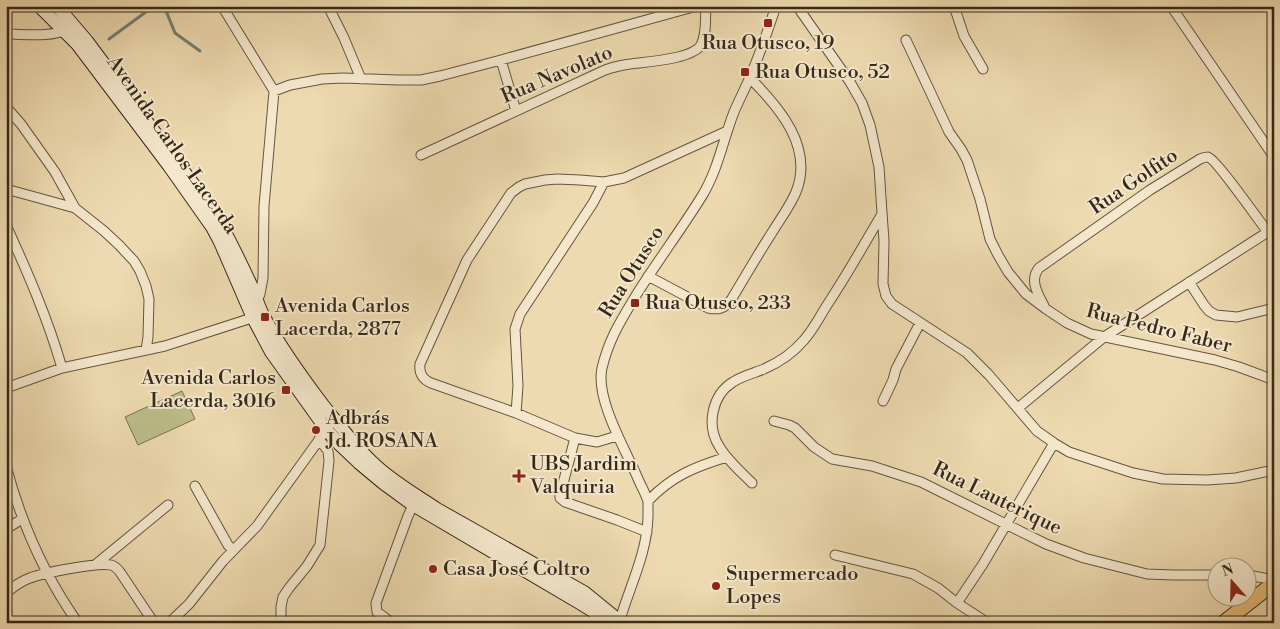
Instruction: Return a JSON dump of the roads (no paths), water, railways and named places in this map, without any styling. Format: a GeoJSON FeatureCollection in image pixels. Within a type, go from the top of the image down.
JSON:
{"type":"FeatureCollection","features":[{"type":"Feature","properties":{"kind":"main road","name":"Avenida Carlos Lacerda"},"geometry":{"type":"LineString","coordinates":[[40,6],[70,28]]}},
{"type":"Feature","properties":{"kind":"main road","name":"Avenida Carlos Lacerda"},"geometry":{"type":"LineString","coordinates":[[56,6],[70,28],[77,44],[212,227],[256,311],[277,361],[340,445],[383,483],[413,505],[578,602],[618,622]]}},
{"type":"Feature","properties":{"kind":"main road","name":"Avenida Carlos Lacerda"},"geometry":{"type":"LineString","coordinates":[[327,430],[395,481],[437,509],[584,592],[618,622]]}},
{"type":"Feature","properties":{"kind":"main road"},"geometry":{"type":"LineString","coordinates":[[1222,623],[1274,581]]}},
{"type":"Feature","properties":{"kind":"street"},"geometry":{"type":"LineString","coordinates":[[6,388],[62,368],[165,346],[256,311],[263,278],[264,206],[274,91],[222,6]]}},
{"type":"Feature","properties":{"kind":"street"},"geometry":{"type":"LineString","coordinates":[[328,6],[361,79]]}},
{"type":"Feature","properties":{"kind":"street"},"geometry":{"type":"LineString","coordinates":[[274,91],[290,85],[322,79],[420,80],[440,76],[697,6]]}},
{"type":"Feature","properties":{"kind":"street","name":"Rua Navolato"},"geometry":{"type":"LineString","coordinates":[[421,155],[594,74],[613,67],[675,58],[696,51],[701,45],[704,34],[706,6]]}},
{"type":"Feature","properties":{"kind":"street","name":"Rua Otusco"},"geometry":{"type":"LineString","coordinates":[[618,622],[641,558],[648,532],[648,501],[617,436],[606,406],[601,371],[608,345],[619,323],[711,180],[736,106],[750,78],[776,6]]}},
{"type":"Feature","properties":{"kind":"street"},"geometry":{"type":"LineString","coordinates":[[797,6],[850,82],[862,103],[870,125],[878,167],[882,213],[884,241],[883,284],[886,296],[892,304],[967,354],[989,376],[1036,430],[1069,452],[1133,473],[1163,479],[1207,480],[1236,478],[1274,470]]}},
{"type":"Feature","properties":{"kind":"street"},"geometry":{"type":"LineString","coordinates":[[954,6],[964,36],[983,69]]}},
{"type":"Feature","properties":{"kind":"street"},"geometry":{"type":"LineString","coordinates":[[1170,6],[1274,157]]}},
{"type":"Feature","properties":{"kind":"street"},"geometry":{"type":"LineString","coordinates":[[6,34],[41,34],[70,28]]}},
{"type":"Feature","properties":{"kind":"street","name":"Rua Pedro Faber"},"geometry":{"type":"LineString","coordinates":[[906,40],[949,132],[967,160],[980,199],[990,239],[998,256],[1026,294],[1067,323],[1091,334],[1215,360],[1274,380]]}},
{"type":"Feature","properties":{"kind":"street"},"geometry":{"type":"LineString","coordinates":[[502,60],[516,111]]}},
{"type":"Feature","properties":{"kind":"street"},"geometry":{"type":"LineString","coordinates":[[648,276],[708,308],[723,308],[731,300],[788,209],[797,190],[801,173],[799,147],[785,119],[750,78]]}},
{"type":"Feature","properties":{"kind":"street"},"geometry":{"type":"LineString","coordinates":[[6,107],[21,124],[55,172],[75,208],[119,245],[134,261],[140,271],[146,286],[148,299],[146,350]]}},
{"type":"Feature","properties":{"kind":"street"},"geometry":{"type":"LineString","coordinates":[[617,436],[597,442],[575,438],[516,414],[430,383],[423,378],[419,368],[420,364],[467,260],[511,193],[525,184],[545,180],[604,182],[624,178],[727,132]]}},
{"type":"Feature","properties":{"kind":"street","name":"Rua Golfito"},"geometry":{"type":"LineString","coordinates":[[1046,309],[1036,290],[1034,281],[1039,268],[1150,190],[1200,159],[1207,157],[1211,159],[1271,230]]}},
{"type":"Feature","properties":{"kind":"street"},"geometry":{"type":"LineString","coordinates":[[516,414],[518,386],[516,324],[520,314],[604,182]]}},
{"type":"Feature","properties":{"kind":"street"},"geometry":{"type":"LineString","coordinates":[[6,190],[75,208]]}},
{"type":"Feature","properties":{"kind":"street"},"geometry":{"type":"LineString","coordinates":[[752,483],[718,445],[712,424],[712,415],[719,395],[732,382],[780,361],[796,349],[808,336],[882,213]]}},
{"type":"Feature","properties":{"kind":"street"},"geometry":{"type":"LineString","coordinates":[[6,225],[17,246],[38,298],[55,342],[62,368]]}},
{"type":"Feature","properties":{"kind":"street"},"geometry":{"type":"LineString","coordinates":[[1018,408],[1104,337],[1271,230]]}},
{"type":"Feature","properties":{"kind":"street"},"geometry":{"type":"LineString","coordinates":[[1189,282],[1209,312],[1237,317],[1270,309]]}},
{"type":"Feature","properties":{"kind":"street"},"geometry":{"type":"LineString","coordinates":[[883,401],[894,380],[896,369],[920,323]]}},
{"type":"Feature","properties":{"kind":"street","name":"Rua Lauterique"},"geometry":{"type":"LineString","coordinates":[[774,421],[789,424],[796,428],[814,447],[832,459],[872,466],[922,482],[1046,544],[1084,558],[1147,574],[1208,575]]}},
{"type":"Feature","properties":{"kind":"street"},"geometry":{"type":"LineString","coordinates":[[169,623],[189,604],[210,576],[257,526],[327,430]]}},
{"type":"Feature","properties":{"kind":"street"},"geometry":{"type":"LineString","coordinates":[[281,623],[280,607],[283,598],[320,545],[329,461],[327,430]]}},
{"type":"Feature","properties":{"kind":"street"},"geometry":{"type":"LineString","coordinates":[[575,438],[560,498],[565,502],[648,532]]}},
{"type":"Feature","properties":{"kind":"street"},"geometry":{"type":"LineString","coordinates":[[957,603],[983,564],[1054,443]]}},
{"type":"Feature","properties":{"kind":"street"},"geometry":{"type":"LineString","coordinates":[[648,501],[676,477],[702,465],[727,457]]}},
{"type":"Feature","properties":{"kind":"street"},"geometry":{"type":"LineString","coordinates":[[6,466],[22,518],[46,574],[78,623]]}},
{"type":"Feature","properties":{"kind":"street"},"geometry":{"type":"LineString","coordinates":[[195,486],[228,545],[233,550]]}},
{"type":"Feature","properties":{"kind":"street"},"geometry":{"type":"LineString","coordinates":[[95,565],[168,505]]}},
{"type":"Feature","properties":{"kind":"street"},"geometry":{"type":"LineString","coordinates":[[392,623],[377,612],[376,603],[413,505]]}},
{"type":"Feature","properties":{"kind":"street"},"geometry":{"type":"LineString","coordinates":[[6,529],[22,518]]}},
{"type":"Feature","properties":{"kind":"street"},"geometry":{"type":"LineString","coordinates":[[836,556],[913,574],[938,588],[988,623]]}},
{"type":"Feature","properties":{"kind":"street"},"geometry":{"type":"LineString","coordinates":[[6,592],[28,579],[46,574],[108,564],[116,567],[154,623]]}},
{"type":"Feature","properties":{"kind":"street"},"geometry":{"type":"LineString","coordinates":[[1258,577],[1274,581]]}},
{"type":"Feature","properties":{"kind":"waterway"},"geometry":{"type":"LineString","coordinates":[[109,39],[154,6]]}},
{"type":"Feature","properties":{"kind":"waterway"},"geometry":{"type":"LineString","coordinates":[[164,6],[175,33],[200,51]]}},
{"type":"Feature","properties":{"kind":"place","name":"Rua Otusco, 19"},"geometry":{"type":"Point","coordinates":[768,23]}},
{"type":"Feature","properties":{"kind":"place","name":"Rua Otusco, 52"},"geometry":{"type":"Point","coordinates":[745,72]}},
{"type":"Feature","properties":{"kind":"place","name":"Rua Otusco, 233"},"geometry":{"type":"Point","coordinates":[635,303]}},
{"type":"Feature","properties":{"kind":"place","name":"Avenida Carlos Lacerda, 2877"},"geometry":{"type":"Point","coordinates":[265,317]}},
{"type":"Feature","properties":{"kind":"place","name":"Avenida Carlos Lacerda, 3016"},"geometry":{"type":"Point","coordinates":[286,390]}},
{"type":"Feature","properties":{"kind":"place","name":"Adbrás Jd. ROSANA"},"geometry":{"type":"Point","coordinates":[316,430]}},
{"type":"Feature","properties":{"kind":"place","name":"UBS Jardim Valquiria"},"geometry":{"type":"Point","coordinates":[519,476]}},
{"type":"Feature","properties":{"kind":"place","name":"Casa José Coltro"},"geometry":{"type":"Point","coordinates":[433,569]}},
{"type":"Feature","properties":{"kind":"place","name":"Supermercado Lopes"},"geometry":{"type":"Point","coordinates":[716,586]}}]}
